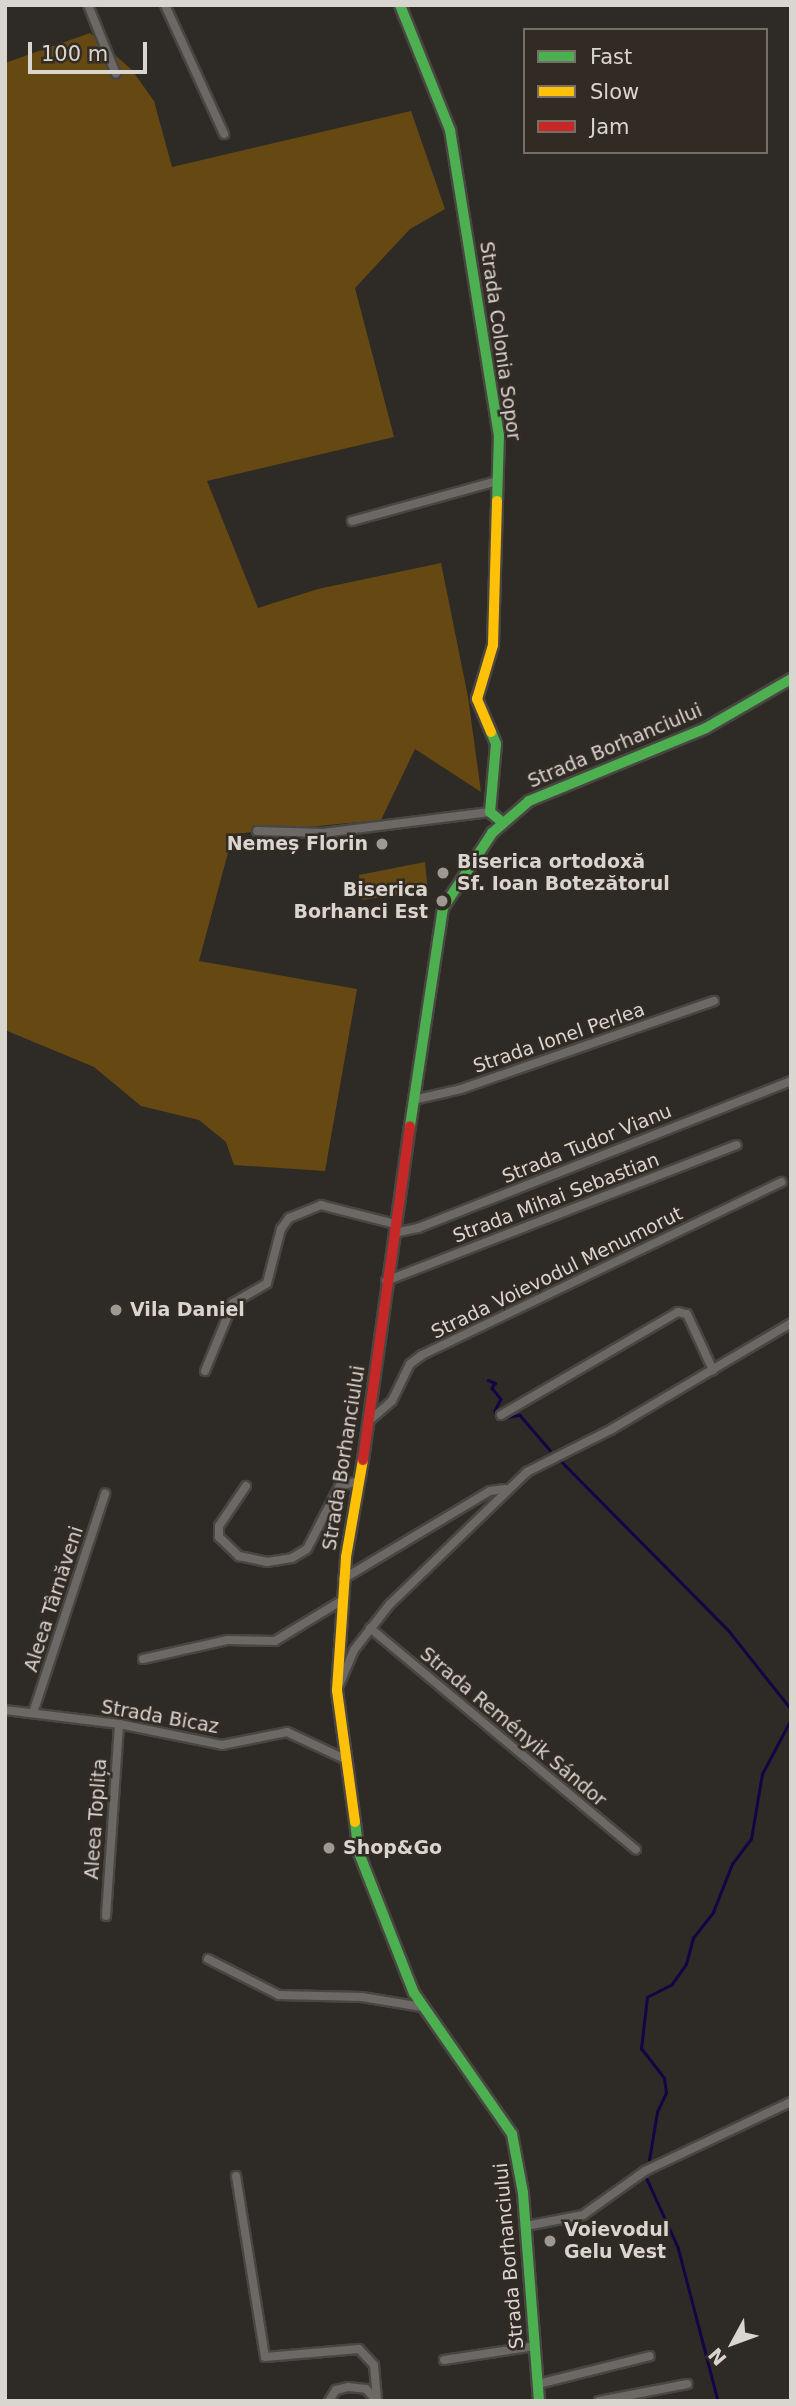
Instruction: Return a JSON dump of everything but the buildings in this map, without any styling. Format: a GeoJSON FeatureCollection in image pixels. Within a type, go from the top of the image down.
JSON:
{"type":"FeatureCollection","features":[{"type":"Feature","properties":{"kind":"main road","name":"Strada Colonia Sopor"},"geometry":{"type":"LineString","coordinates":[[400,5],[450,130],[499,435],[493,645],[477,699],[496,744],[490,811]]}},
{"type":"Feature","properties":{"kind":"main road","name":"Strada Borhanciului"},"geometry":{"type":"LineString","coordinates":[[539,2401],[519,2159],[509,2127],[422,2007],[365,1873],[345,1759],[337,1690],[341,1601],[370,1420],[386,1281],[412,1100],[443,908],[502,822],[545,792],[706,728],[791,678]]}},
{"type":"Feature","properties":{"kind":"main road"},"geometry":{"type":"LineString","coordinates":[[490,811],[502,822]]}},
{"type":"Feature","properties":{"kind":"street"},"geometry":{"type":"LineString","coordinates":[[88,5],[116,74]]}},
{"type":"Feature","properties":{"kind":"street"},"geometry":{"type":"LineString","coordinates":[[165,5],[224,134]]}},
{"type":"Feature","properties":{"kind":"street"},"geometry":{"type":"LineString","coordinates":[[352,521],[497,481]]}},
{"type":"Feature","properties":{"kind":"street"},"geometry":{"type":"LineString","coordinates":[[257,831],[323,833],[490,811]]}},
{"type":"Feature","properties":{"kind":"street","name":"Strada Ionel Perlea"},"geometry":{"type":"LineString","coordinates":[[412,1100],[461,1088],[714,1001]]}},
{"type":"Feature","properties":{"kind":"street","name":"Strada Tudor Vianu"},"geometry":{"type":"LineString","coordinates":[[394,1228],[418,1228],[791,1081]]}},
{"type":"Feature","properties":{"kind":"street","name":"Strada Mihai Sebastian"},"geometry":{"type":"LineString","coordinates":[[386,1281],[737,1145]]}},
{"type":"Feature","properties":{"kind":"street","name":"Strada Voievodul Menumorut"},"geometry":{"type":"LineString","coordinates":[[370,1420],[392,1401],[410,1364],[422,1354],[782,1182]]}},
{"type":"Feature","properties":{"kind":"street"},"geometry":{"type":"LineString","coordinates":[[205,1371],[233,1303],[267,1283],[281,1229],[289,1218],[321,1205],[394,1228]]}},
{"type":"Feature","properties":{"kind":"street"},"geometry":{"type":"LineString","coordinates":[[501,1415],[678,1312],[687,1314],[713,1370]]}},
{"type":"Feature","properties":{"kind":"street"},"geometry":{"type":"LineString","coordinates":[[337,1690],[354,1650],[370,1628],[506,1489],[555,1454],[612,1429],[791,1323]]}},
{"type":"Feature","properties":{"kind":"street"},"geometry":{"type":"LineString","coordinates":[[246,1486],[219,1526],[219,1537],[239,1556],[267,1562],[292,1558],[307,1549],[339,1487],[360,1480]]}},
{"type":"Feature","properties":{"kind":"street"},"geometry":{"type":"LineString","coordinates":[[344,1579],[490,1491],[506,1489]]}},
{"type":"Feature","properties":{"kind":"street","name":"Aleea Târnăveni"},"geometry":{"type":"LineString","coordinates":[[33,1713],[105,1494]]}},
{"type":"Feature","properties":{"kind":"street"},"geometry":{"type":"LineString","coordinates":[[143,1659],[228,1640],[275,1641],[341,1601]]}},
{"type":"Feature","properties":{"kind":"street","name":"Strada Reményik Sándor"},"geometry":{"type":"LineString","coordinates":[[370,1628],[636,1850]]}},
{"type":"Feature","properties":{"kind":"street","name":"Strada Bicaz"},"geometry":{"type":"LineString","coordinates":[[5,1710],[119,1724],[222,1745],[287,1732],[345,1759]]}},
{"type":"Feature","properties":{"kind":"street","name":"Aleea Toplița"},"geometry":{"type":"LineString","coordinates":[[106,1916],[119,1724]]}},
{"type":"Feature","properties":{"kind":"street"},"geometry":{"type":"LineString","coordinates":[[208,1959],[279,1995],[362,1997],[422,2007]]}},
{"type":"Feature","properties":{"kind":"street"},"geometry":{"type":"LineString","coordinates":[[526,2226],[583,2215],[646,2171],[791,2102]]}},
{"type":"Feature","properties":{"kind":"street"},"geometry":{"type":"LineString","coordinates":[[236,2176],[265,2357],[359,2349],[374,2365],[377,2401]]}},
{"type":"Feature","properties":{"kind":"street"},"geometry":{"type":"LineString","coordinates":[[444,2360],[535,2346]]}},
{"type":"Feature","properties":{"kind":"street"},"geometry":{"type":"LineString","coordinates":[[538,2384],[650,2357]]}},
{"type":"Feature","properties":{"kind":"street"},"geometry":{"type":"LineString","coordinates":[[599,2401],[687,2384]]}},
{"type":"Feature","properties":{"kind":"street"},"geometry":{"type":"LineString","coordinates":[[329,2401],[336,2390],[356,2387],[368,2390],[377,2401]]}},
{"type":"Feature","properties":{"kind":"shaded area"},"geometry":{"type":"Polygon","coordinates":[[[90,33],[132,70],[154,101],[172,167],[411,111],[445,209],[410,229],[355,288],[394,437],[207,481],[258,608],[318,589],[441,563],[468,697],[481,792],[415,749],[381,820],[233,834],[199,961],[357,989],[325,1171],[234,1165],[226,1142],[199,1120],[141,1106],[94,1067],[5,1030],[5,63],[90,33]]]}},
{"type":"Feature","properties":{"kind":"shaded area"},"geometry":{"type":"Polygon","coordinates":[[[425,862],[428,891],[362,900],[359,875],[425,862]]]}},
{"type":"Feature","properties":{"kind":"waterway"},"geometry":{"type":"LineString","coordinates":[[488,1380],[495,1383],[492,1388],[501,1399],[495,1411],[498,1418],[520,1415],[550,1450]]}},
{"type":"Feature","properties":{"kind":"waterway"},"geometry":{"type":"LineString","coordinates":[[560,1460],[729,1631],[791,1709]]}},
{"type":"Feature","properties":{"kind":"waterway"},"geometry":{"type":"LineString","coordinates":[[649,2160],[657,2112],[666,2093],[664,2078],[641,2049],[647,1997],[672,1984],[686,1964],[693,1938],[713,1912],[732,1864],[751,1839],[762,1774],[791,1719]]}},
{"type":"Feature","properties":{"kind":"waterway"},"geometry":{"type":"LineString","coordinates":[[647,2179],[678,2247],[718,2401]]}},
{"type":"Feature","properties":{"kind":"traffic: fast"},"geometry":{"type":"LineString","coordinates":[[400,5],[450,130],[499,435],[497,501]]}},
{"type":"Feature","properties":{"kind":"traffic: fast"},"geometry":{"type":"LineString","coordinates":[[410,1126],[443,908],[492,833],[529,801],[706,728],[791,679]]}},
{"type":"Feature","properties":{"kind":"traffic: fast"},"geometry":{"type":"LineString","coordinates":[[491,732],[496,744],[490,812],[502,822]]}},
{"type":"Feature","properties":{"kind":"traffic: fast"},"geometry":{"type":"LineString","coordinates":[[355,1822],[359,1853],[414,1993],[512,2134],[523,2193],[539,2401]]}},
{"type":"Feature","properties":{"kind":"traffic: slow"},"geometry":{"type":"LineString","coordinates":[[491,732],[477,699],[493,645],[497,501]]}},
{"type":"Feature","properties":{"kind":"traffic: slow"},"geometry":{"type":"LineString","coordinates":[[355,1822],[337,1690],[346,1557],[363,1460]]}},
{"type":"Feature","properties":{"kind":"traffic: jam"},"geometry":{"type":"LineString","coordinates":[[363,1460],[410,1126]]}},
{"type":"Feature","properties":{"kind":"place","name":"Nemeș Florin"},"geometry":{"type":"Point","coordinates":[382,844]}},
{"type":"Feature","properties":{"kind":"place","name":"Biserica ortodoxă Sf. Ioan Botezătorul"},"geometry":{"type":"Point","coordinates":[443,873]}},
{"type":"Feature","properties":{"kind":"place","name":"Biserica Borhanci Est"},"geometry":{"type":"Point","coordinates":[442,901]}},
{"type":"Feature","properties":{"kind":"place","name":"Vila Daniel"},"geometry":{"type":"Point","coordinates":[116,1310]}},
{"type":"Feature","properties":{"kind":"place","name":"Shop&Go"},"geometry":{"type":"Point","coordinates":[329,1848]}},
{"type":"Feature","properties":{"kind":"place","name":"Voievodul Gelu Vest"},"geometry":{"type":"Point","coordinates":[550,2241]}}]}
